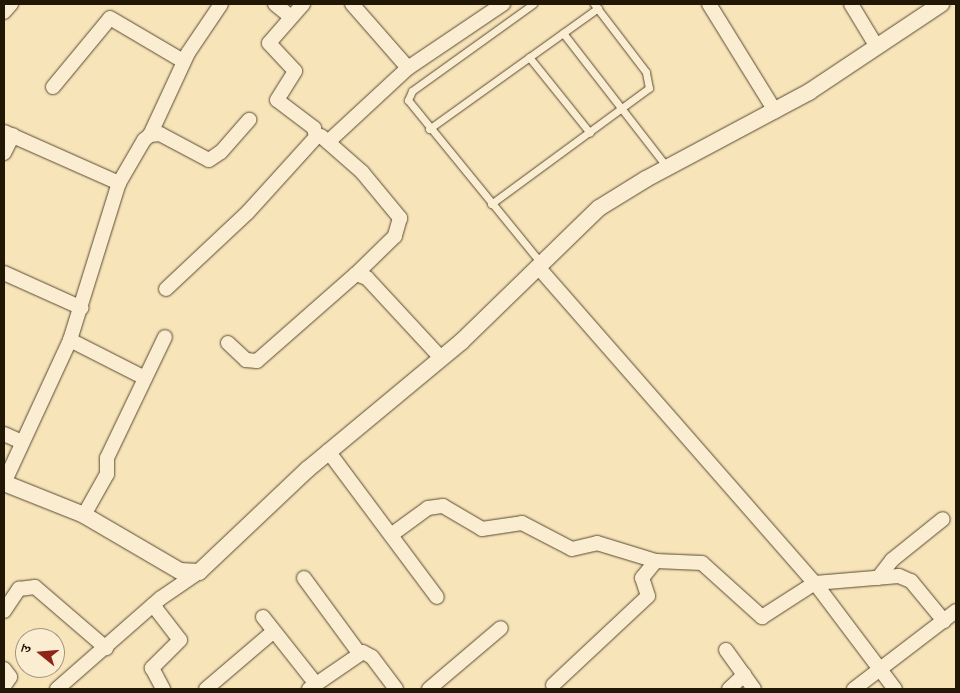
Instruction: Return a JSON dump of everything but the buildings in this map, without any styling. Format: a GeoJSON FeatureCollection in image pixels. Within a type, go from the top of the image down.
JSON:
{"type":"FeatureCollection","features":[{"type":"Feature","properties":{"kind":"street"},"geometry":{"type":"LineString","coordinates":[[4,12],[11,4]]}},
{"type":"Feature","properties":{"kind":"street"},"geometry":{"type":"LineString","coordinates":[[199,572],[180,571],[84,515],[4,483],[70,340],[82,308],[119,183],[150,135],[183,61],[221,4]]}},
{"type":"Feature","properties":{"kind":"street"},"geometry":{"type":"LineString","coordinates":[[275,4],[290,16]]}},
{"type":"Feature","properties":{"kind":"street"},"geometry":{"type":"LineString","coordinates":[[228,343],[246,360],[256,361],[356,274],[394,236],[400,218],[362,172],[277,100],[295,71],[269,43],[302,4]]}},
{"type":"Feature","properties":{"kind":"street"},"geometry":{"type":"LineString","coordinates":[[352,4],[408,68]]}},
{"type":"Feature","properties":{"kind":"street"},"geometry":{"type":"LineString","coordinates":[[328,142],[408,68],[503,4]]}},
{"type":"Feature","properties":{"kind":"street"},"geometry":{"type":"LineString","coordinates":[[709,4],[775,111]]}},
{"type":"Feature","properties":{"kind":"street"},"geometry":{"type":"LineString","coordinates":[[851,4],[877,47]]}},
{"type":"Feature","properties":{"kind":"street"},"geometry":{"type":"LineString","coordinates":[[57,689],[153,605],[199,572],[328,451],[441,358],[599,208],[667,168],[775,111],[941,4]]}},
{"type":"Feature","properties":{"kind":"street"},"geometry":{"type":"LineString","coordinates":[[53,87],[110,18],[183,61]]}},
{"type":"Feature","properties":{"kind":"street"},"geometry":{"type":"LineString","coordinates":[[150,135],[160,134],[209,160],[221,152],[250,120]]}},
{"type":"Feature","properties":{"kind":"street"},"geometry":{"type":"LineString","coordinates":[[166,289],[272,186],[317,132]]}},
{"type":"Feature","properties":{"kind":"street"},"geometry":{"type":"LineString","coordinates":[[4,153],[8,133],[119,183]]}},
{"type":"Feature","properties":{"kind":"street"},"geometry":{"type":"LineString","coordinates":[[540,265],[815,584],[879,671],[895,689]]}},
{"type":"Feature","properties":{"kind":"street"},"geometry":{"type":"LineString","coordinates":[[4,273],[82,308]]}},
{"type":"Feature","properties":{"kind":"street"},"geometry":{"type":"LineString","coordinates":[[356,274],[367,278],[441,358]]}},
{"type":"Feature","properties":{"kind":"street"},"geometry":{"type":"LineString","coordinates":[[84,515],[106,474],[107,458],[165,337]]}},
{"type":"Feature","properties":{"kind":"street"},"geometry":{"type":"LineString","coordinates":[[70,340],[145,378]]}},
{"type":"Feature","properties":{"kind":"street"},"geometry":{"type":"LineString","coordinates":[[4,434],[22,442]]}},
{"type":"Feature","properties":{"kind":"street"},"geometry":{"type":"LineString","coordinates":[[328,451],[437,597]]}},
{"type":"Feature","properties":{"kind":"street"},"geometry":{"type":"LineString","coordinates":[[391,535],[428,508],[444,506],[482,529],[522,523],[564,547],[597,543],[656,561],[702,563],[762,617],[815,584],[899,576],[911,581],[944,621]]}},
{"type":"Feature","properties":{"kind":"street"},"geometry":{"type":"LineString","coordinates":[[878,578],[892,560],[943,519]]}},
{"type":"Feature","properties":{"kind":"street"},"geometry":{"type":"LineString","coordinates":[[553,685],[648,596],[642,578],[656,561]]}},
{"type":"Feature","properties":{"kind":"street"},"geometry":{"type":"LineString","coordinates":[[304,578],[359,652],[372,657],[396,689]]}},
{"type":"Feature","properties":{"kind":"street"},"geometry":{"type":"LineString","coordinates":[[4,611],[19,588],[35,587],[106,648]]}},
{"type":"Feature","properties":{"kind":"street"},"geometry":{"type":"LineString","coordinates":[[153,605],[180,640],[152,668],[163,689]]}},
{"type":"Feature","properties":{"kind":"street"},"geometry":{"type":"LineString","coordinates":[[854,689],[956,611]]}},
{"type":"Feature","properties":{"kind":"street"},"geometry":{"type":"LineString","coordinates":[[263,617],[312,687],[359,652]]}},
{"type":"Feature","properties":{"kind":"street"},"geometry":{"type":"LineString","coordinates":[[429,689],[501,628]]}},
{"type":"Feature","properties":{"kind":"street"},"geometry":{"type":"LineString","coordinates":[[206,689],[274,631]]}},
{"type":"Feature","properties":{"kind":"street"},"geometry":{"type":"LineString","coordinates":[[726,650],[754,689]]}},
{"type":"Feature","properties":{"kind":"street"},"geometry":{"type":"LineString","coordinates":[[4,668],[10,677],[4,686]]}},
{"type":"Feature","properties":{"kind":"street"},"geometry":{"type":"LineString","coordinates":[[729,689],[744,675]]}},
{"type":"Feature","properties":{"kind":"lane"},"geometry":{"type":"LineString","coordinates":[[533,4],[412,91],[410,105],[540,265]]}},
{"type":"Feature","properties":{"kind":"lane"},"geometry":{"type":"LineString","coordinates":[[429,129],[596,6],[650,80],[643,96],[490,204]]}},
{"type":"Feature","properties":{"kind":"lane"},"geometry":{"type":"LineString","coordinates":[[563,32],[624,109],[667,168]]}},
{"type":"Feature","properties":{"kind":"lane"},"geometry":{"type":"LineString","coordinates":[[529,57],[590,133]]}}]}
